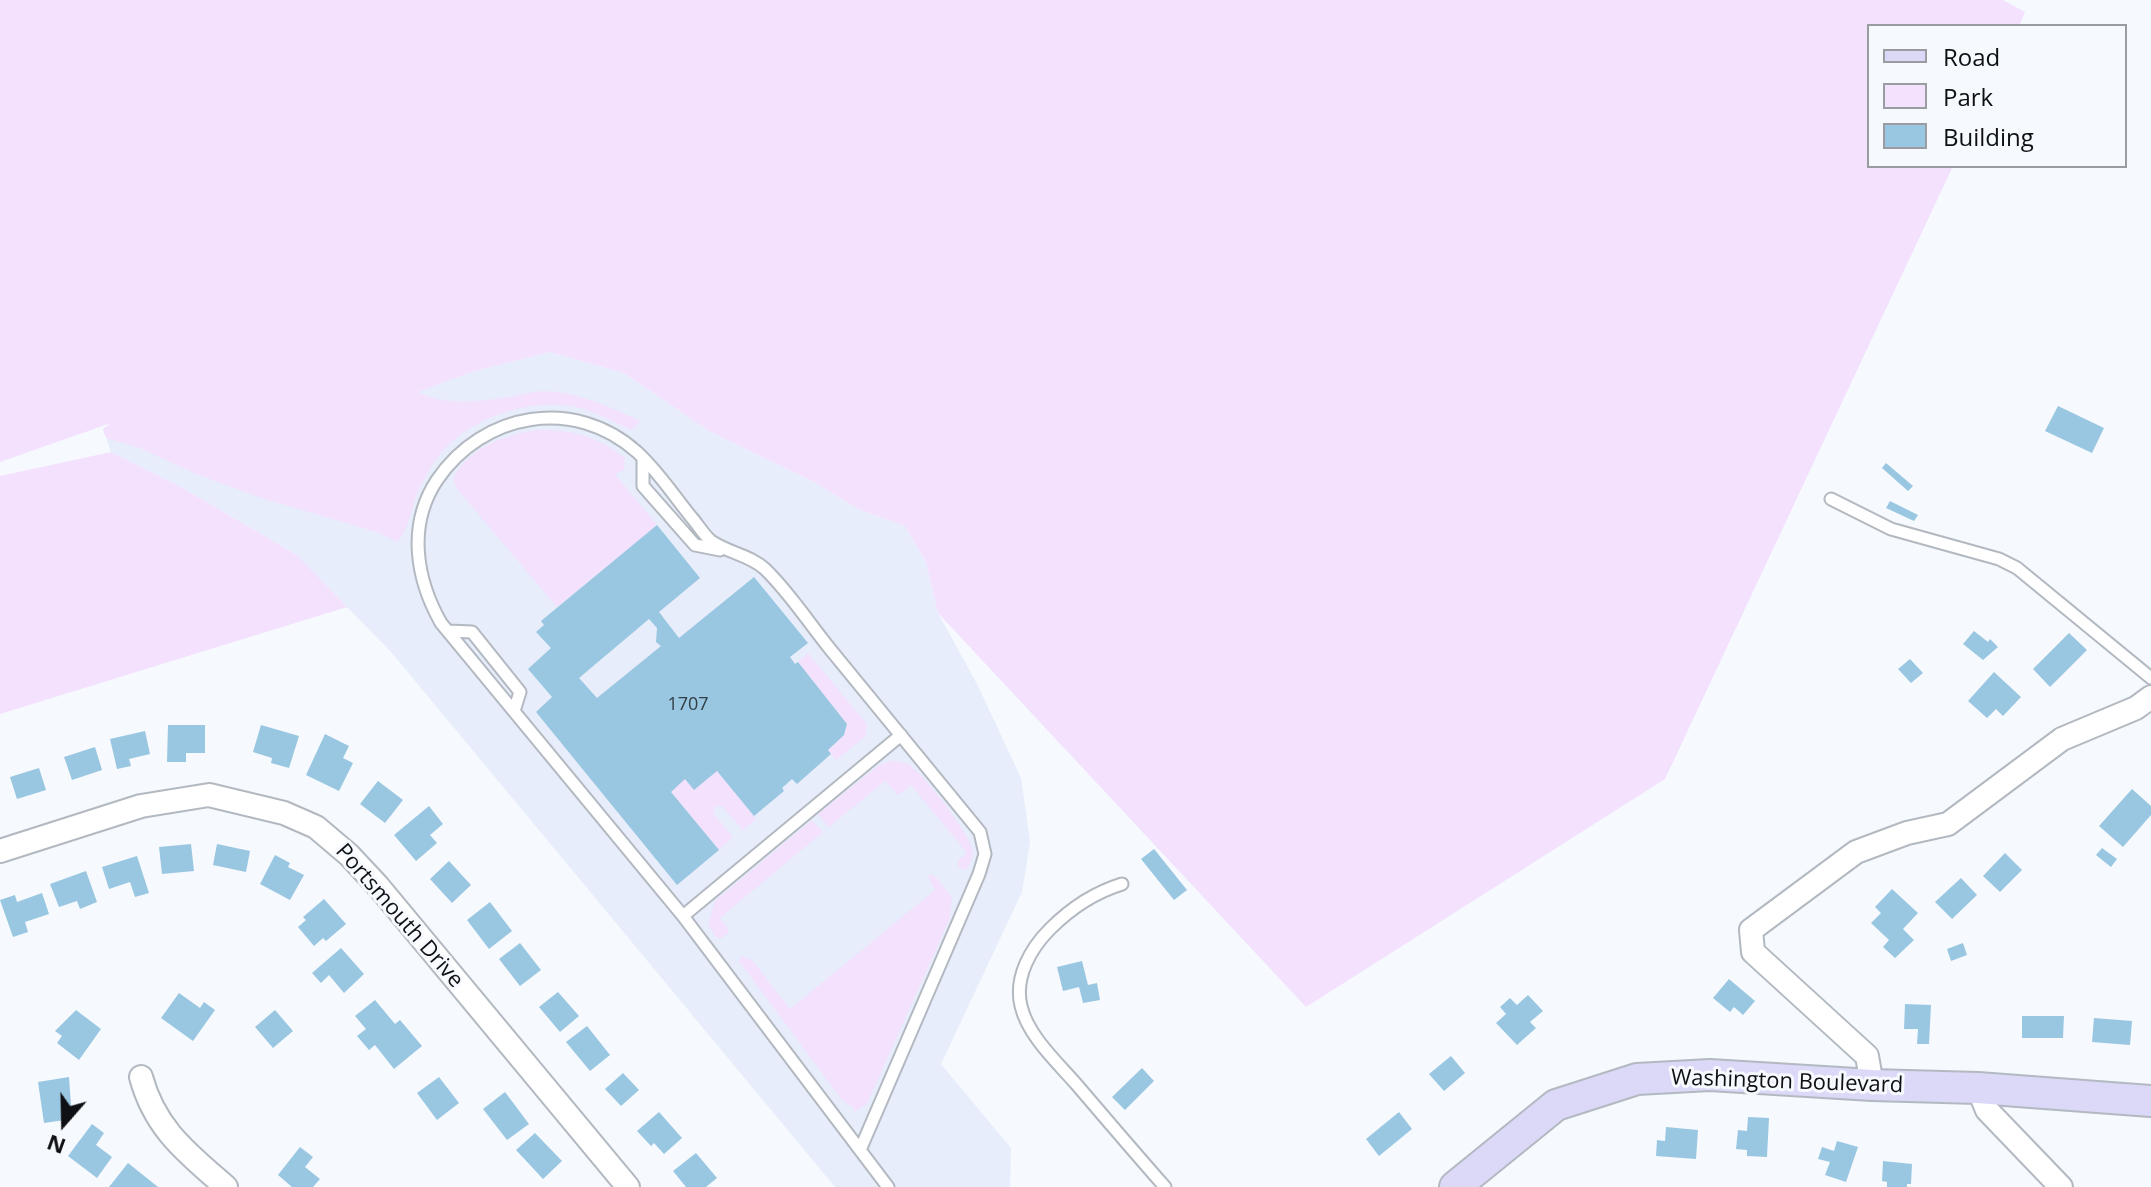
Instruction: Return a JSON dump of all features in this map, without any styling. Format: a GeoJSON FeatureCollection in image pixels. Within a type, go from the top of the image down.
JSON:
{"type":"FeatureCollection","features":[{"type":"Feature","properties":{"kind":"street"},"geometry":{"type":"LineString","coordinates":[[1872,1085],[1867,1056],[1753,952],[1751,930],[1856,852],[1907,833],[1948,824],[2062,739],[2136,708],[2151,697]]}},
{"type":"Feature","properties":{"kind":"street","name":"Portsmouth Drive"},"geometry":{"type":"LineString","coordinates":[[0,851],[141,806],[209,795],[272,809],[316,827],[349,855],[378,886],[628,1187]]}},
{"type":"Feature","properties":{"kind":"street","name":"Washington Boulevard"},"geometry":{"type":"LineString","coordinates":[[1455,1187],[1556,1105],[1637,1079],[1710,1075],[1978,1088],[2151,1101]]}},
{"type":"Feature","properties":{"kind":"street"},"geometry":{"type":"LineString","coordinates":[[141,1077],[155,1116],[174,1141],[226,1187]]}},
{"type":"Feature","properties":{"kind":"street"},"geometry":{"type":"LineString","coordinates":[[1978,1088],[1987,1110],[2061,1187]]}},
{"type":"Feature","properties":{"kind":"lane"},"geometry":{"type":"LineString","coordinates":[[860,1150],[966,907],[985,854],[980,832],[764,568],[710,540],[643,458],[611,434],[573,420],[515,421],[478,438],[446,469],[430,491],[420,527],[419,569],[431,606],[448,631],[683,916],[860,1150],[888,1187]]}},
{"type":"Feature","properties":{"kind":"lane"},"geometry":{"type":"LineString","coordinates":[[643,458],[643,486],[695,545],[744,555]]}},
{"type":"Feature","properties":{"kind":"lane"},"geometry":{"type":"LineString","coordinates":[[1831,499],[1891,529],[1999,559],[2017,568],[2151,678]]}},
{"type":"Feature","properties":{"kind":"lane"},"geometry":{"type":"LineString","coordinates":[[448,631],[472,632],[520,692],[514,711]]}},
{"type":"Feature","properties":{"kind":"lane"},"geometry":{"type":"LineString","coordinates":[[683,916],[901,735]]}},
{"type":"Feature","properties":{"kind":"lane"},"geometry":{"type":"LineString","coordinates":[[1122,884],[1101,891],[1057,921],[1041,938],[1028,956],[1021,983],[1021,1005],[1042,1045],[1165,1187]]}},
{"type":"Feature","properties":{"kind":"shaded area"},"geometry":{"type":"Polygon","coordinates":[[[550,352],[624,373],[709,431],[814,482],[860,510],[905,526],[926,562],[938,613],[978,686],[1021,778],[1030,842],[1022,892],[941,1064],[1011,1148],[1010,1187],[835,1187],[392,653],[297,555],[179,486],[111,452],[103,429],[417,392],[473,371],[550,352]]]}},
{"type":"Feature","properties":{"kind":"green space"},"geometry":{"type":"Polygon","coordinates":[[[0,0],[2003,0],[2025,12],[2020,24],[1867,24],[1867,168],[1952,168],[1665,779],[1306,1007],[938,613],[926,562],[905,526],[860,510],[814,482],[709,431],[624,373],[550,352],[474,371],[418,392],[441,400],[466,402],[558,392],[594,402],[640,421],[632,430],[580,408],[538,405],[517,409],[475,425],[457,437],[430,469],[418,491],[405,531],[397,542],[377,532],[264,499],[196,474],[140,448],[106,438],[103,429],[111,423],[0,462],[0,0]]]}},
{"type":"Feature","properties":{"kind":"green space"},"geometry":{"type":"Polygon","coordinates":[[[538,430],[584,436],[625,458],[624,470],[615,474],[657,525],[557,607],[457,489],[453,479],[468,459],[489,444],[538,430]]]}},
{"type":"Feature","properties":{"kind":"green space"},"geometry":{"type":"Polygon","coordinates":[[[111,452],[179,486],[297,555],[347,607],[0,714],[0,476],[111,452]]]}},
{"type":"Feature","properties":{"kind":"green space"},"geometry":{"type":"Polygon","coordinates":[[[808,653],[867,724],[866,736],[836,760],[828,750],[844,735],[847,724],[798,662],[808,653]]]}},
{"type":"Feature","properties":{"kind":"green space"},"geometry":{"type":"Polygon","coordinates":[[[892,761],[911,766],[917,771],[963,830],[973,851],[964,870],[957,866],[967,853],[911,785],[898,795],[885,781],[829,827],[818,814],[879,765],[892,761]]]}},
{"type":"Feature","properties":{"kind":"green space"},"geometry":{"type":"Polygon","coordinates":[[[717,771],[756,819],[743,830],[722,806],[714,807],[713,813],[733,837],[719,850],[671,792],[685,779],[694,790],[717,771]]]}},
{"type":"Feature","properties":{"kind":"green space"},"geometry":{"type":"Polygon","coordinates":[[[812,820],[823,832],[720,918],[728,933],[720,939],[715,936],[708,924],[715,901],[812,820]]]}},
{"type":"Feature","properties":{"kind":"green space"},"geometry":{"type":"Polygon","coordinates":[[[930,874],[937,878],[952,898],[950,918],[867,1104],[854,1112],[854,1108],[842,1100],[739,961],[741,956],[752,960],[790,1009],[935,890],[928,877],[930,874]]]}},
{"type":"Feature","properties":{"kind":"building"},"geometry":{"type":"Polygon","coordinates":[[[2058,406],[2104,428],[2092,453],[2045,431],[2058,406]]]}},
{"type":"Feature","properties":{"kind":"building"},"geometry":{"type":"Polygon","coordinates":[[[1886,463],[1913,486],[1908,491],[1882,468],[1886,463]]]}},
{"type":"Feature","properties":{"kind":"building"},"geometry":{"type":"Polygon","coordinates":[[[1890,501],[1918,515],[1914,521],[1886,508],[1890,501]]]}},
{"type":"Feature","properties":{"kind":"building"},"geometry":{"type":"Polygon","coordinates":[[[657,525],[700,578],[659,612],[679,638],[754,577],[808,643],[790,657],[795,664],[798,662],[847,724],[844,735],[828,750],[831,754],[797,784],[792,779],[782,788],[784,791],[754,816],[717,771],[694,790],[685,779],[671,792],[719,850],[677,885],[536,712],[552,697],[528,669],[551,648],[536,632],[544,625],[541,621],[657,525]],[[649,619],[579,678],[597,698],[661,646],[656,642],[657,628],[649,619]]]}},
{"type":"Feature","properties":{"kind":"building"},"geometry":{"type":"Polygon","coordinates":[[[1974,631],[1998,647],[1983,660],[1963,644],[1974,631]]]}},
{"type":"Feature","properties":{"kind":"building"},"geometry":{"type":"Polygon","coordinates":[[[2069,633],[2087,650],[2050,687],[2033,669],[2069,633]]]}},
{"type":"Feature","properties":{"kind":"building"},"geometry":{"type":"Polygon","coordinates":[[[1910,659],[1923,673],[1911,683],[1898,669],[1910,659]]]}},
{"type":"Feature","properties":{"kind":"building"},"geometry":{"type":"Polygon","coordinates":[[[1994,672],[2021,697],[2003,716],[1996,709],[1987,718],[1968,701],[1994,672]]]}},
{"type":"Feature","properties":{"kind":"building"},"geometry":{"type":"Polygon","coordinates":[[[168,725],[205,725],[205,753],[186,753],[186,762],[167,762],[168,725]]]}},
{"type":"Feature","properties":{"kind":"building"},"geometry":{"type":"Polygon","coordinates":[[[261,725],[299,736],[289,768],[271,763],[272,758],[253,752],[261,725]]]}},
{"type":"Feature","properties":{"kind":"building"},"geometry":{"type":"Polygon","coordinates":[[[145,731],[150,754],[129,759],[131,766],[117,769],[110,739],[145,731]]]}},
{"type":"Feature","properties":{"kind":"building"},"geometry":{"type":"Polygon","coordinates":[[[325,734],[349,746],[343,758],[353,763],[339,791],[306,775],[325,734]]]}},
{"type":"Feature","properties":{"kind":"building"},"geometry":{"type":"Polygon","coordinates":[[[95,747],[102,770],[72,780],[64,757],[95,747]]]}},
{"type":"Feature","properties":{"kind":"building"},"geometry":{"type":"Polygon","coordinates":[[[39,768],[46,790],[17,799],[10,777],[39,768]]]}},
{"type":"Feature","properties":{"kind":"building"},"geometry":{"type":"Polygon","coordinates":[[[378,781],[403,800],[385,823],[360,804],[378,781]]]}},
{"type":"Feature","properties":{"kind":"building"},"geometry":{"type":"Polygon","coordinates":[[[2132,789],[2151,806],[2151,815],[2123,847],[2099,826],[2132,789]]]}},
{"type":"Feature","properties":{"kind":"building"},"geometry":{"type":"Polygon","coordinates":[[[429,806],[443,824],[430,835],[437,843],[416,861],[394,835],[429,806]]]}},
{"type":"Feature","properties":{"kind":"building"},"geometry":{"type":"Polygon","coordinates":[[[191,844],[194,871],[162,874],[159,847],[191,844]]]}},
{"type":"Feature","properties":{"kind":"building"},"geometry":{"type":"Polygon","coordinates":[[[217,844],[250,851],[246,872],[213,865],[217,844]]]}},
{"type":"Feature","properties":{"kind":"building"},"geometry":{"type":"Polygon","coordinates":[[[2102,848],[2117,859],[2111,867],[2096,855],[2102,848]]]}},
{"type":"Feature","properties":{"kind":"building"},"geometry":{"type":"Polygon","coordinates":[[[1154,849],[1187,890],[1174,900],[1141,859],[1154,849]]]}},
{"type":"Feature","properties":{"kind":"building"},"geometry":{"type":"Polygon","coordinates":[[[2005,853],[2022,870],[2000,892],[1983,876],[2005,853]]]}},
{"type":"Feature","properties":{"kind":"building"},"geometry":{"type":"Polygon","coordinates":[[[275,855],[290,863],[288,867],[304,875],[290,900],[260,884],[275,855]]]}},
{"type":"Feature","properties":{"kind":"building"},"geometry":{"type":"Polygon","coordinates":[[[137,856],[149,893],[135,897],[130,882],[109,889],[102,867],[137,856]]]}},
{"type":"Feature","properties":{"kind":"building"},"geometry":{"type":"Polygon","coordinates":[[[449,861],[471,885],[452,903],[430,879],[449,861]]]}},
{"type":"Feature","properties":{"kind":"building"},"geometry":{"type":"Polygon","coordinates":[[[86,871],[97,902],[80,909],[77,901],[59,907],[50,884],[86,871]]]}},
{"type":"Feature","properties":{"kind":"building"},"geometry":{"type":"Polygon","coordinates":[[[1961,878],[1977,895],[1952,919],[1935,902],[1961,878]]]}},
{"type":"Feature","properties":{"kind":"building"},"geometry":{"type":"Polygon","coordinates":[[[1892,889],[1918,913],[1903,929],[1914,940],[1895,958],[1883,947],[1889,940],[1871,923],[1881,913],[1875,907],[1892,889]]]}},
{"type":"Feature","properties":{"kind":"building"},"geometry":{"type":"Polygon","coordinates":[[[42,893],[49,914],[25,922],[28,932],[13,937],[0,900],[15,895],[17,902],[42,893]]]}},
{"type":"Feature","properties":{"kind":"building"},"geometry":{"type":"Polygon","coordinates":[[[324,899],[346,924],[326,941],[323,938],[314,946],[298,927],[306,920],[303,917],[324,899]]]}},
{"type":"Feature","properties":{"kind":"building"},"geometry":{"type":"Polygon","coordinates":[[[490,902],[512,931],[489,949],[467,920],[490,902]]]}},
{"type":"Feature","properties":{"kind":"building"},"geometry":{"type":"Polygon","coordinates":[[[520,943],[541,970],[520,986],[499,959],[520,943]]]}},
{"type":"Feature","properties":{"kind":"building"},"geometry":{"type":"Polygon","coordinates":[[[1963,943],[1967,955],[1951,961],[1947,949],[1963,943]]]}},
{"type":"Feature","properties":{"kind":"building"},"geometry":{"type":"Polygon","coordinates":[[[341,948],[364,974],[344,993],[329,975],[321,983],[312,973],[341,948]]]}},
{"type":"Feature","properties":{"kind":"building"},"geometry":{"type":"Polygon","coordinates":[[[1082,961],[1088,985],[1097,983],[1100,1000],[1083,1003],[1079,987],[1063,991],[1057,967],[1082,961]]]}},
{"type":"Feature","properties":{"kind":"building"},"geometry":{"type":"Polygon","coordinates":[[[1729,979],[1755,1001],[1743,1015],[1734,1007],[1730,1012],[1713,998],[1729,979]]]}},
{"type":"Feature","properties":{"kind":"building"},"geometry":{"type":"Polygon","coordinates":[[[558,992],[579,1016],[560,1032],[539,1007],[558,992]]]}},
{"type":"Feature","properties":{"kind":"building"},"geometry":{"type":"Polygon","coordinates":[[[179,993],[200,1008],[204,1002],[215,1010],[193,1041],[161,1018],[179,993]]]}},
{"type":"Feature","properties":{"kind":"building"},"geometry":{"type":"Polygon","coordinates":[[[1528,995],[1543,1011],[1530,1022],[1536,1028],[1517,1045],[1496,1023],[1506,1014],[1500,1007],[1510,998],[1517,1005],[1528,995]]]}},
{"type":"Feature","properties":{"kind":"building"},"geometry":{"type":"Polygon","coordinates":[[[375,1000],[395,1024],[400,1020],[422,1046],[394,1069],[375,1045],[369,1050],[357,1036],[366,1029],[355,1016],[375,1000]]]}},
{"type":"Feature","properties":{"kind":"building"},"geometry":{"type":"Polygon","coordinates":[[[1905,1004],[1931,1005],[1929,1044],[1917,1044],[1918,1029],[1904,1029],[1905,1004]]]}},
{"type":"Feature","properties":{"kind":"building"},"geometry":{"type":"Polygon","coordinates":[[[76,1010],[101,1029],[79,1060],[57,1043],[62,1036],[55,1031],[76,1010]]]}},
{"type":"Feature","properties":{"kind":"building"},"geometry":{"type":"Polygon","coordinates":[[[275,1010],[293,1031],[273,1048],[255,1027],[275,1010]]]}},
{"type":"Feature","properties":{"kind":"building"},"geometry":{"type":"Polygon","coordinates":[[[2022,1016],[2064,1016],[2063,1038],[2022,1038],[2022,1016]]]}},
{"type":"Feature","properties":{"kind":"building"},"geometry":{"type":"Polygon","coordinates":[[[2094,1018],[2132,1021],[2130,1045],[2092,1042],[2094,1018]]]}},
{"type":"Feature","properties":{"kind":"building"},"geometry":{"type":"Polygon","coordinates":[[[587,1026],[610,1055],[590,1071],[566,1042],[587,1026]]]}},
{"type":"Feature","properties":{"kind":"building"},"geometry":{"type":"Polygon","coordinates":[[[1451,1056],[1465,1073],[1444,1091],[1429,1074],[1451,1056]]]}},
{"type":"Feature","properties":{"kind":"building"},"geometry":{"type":"Polygon","coordinates":[[[1142,1068],[1154,1081],[1125,1110],[1112,1097],[1142,1068]]]}},
{"type":"Feature","properties":{"kind":"building"},"geometry":{"type":"Polygon","coordinates":[[[623,1073],[639,1090],[621,1106],[605,1089],[623,1073]]]}},
{"type":"Feature","properties":{"kind":"building"},"geometry":{"type":"Polygon","coordinates":[[[69,1077],[72,1119],[44,1123],[38,1082],[69,1077]]]}},
{"type":"Feature","properties":{"kind":"building"},"geometry":{"type":"Polygon","coordinates":[[[439,1077],[459,1103],[437,1120],[417,1093],[439,1077]]]}},
{"type":"Feature","properties":{"kind":"building"},"geometry":{"type":"Polygon","coordinates":[[[505,1092],[529,1124],[507,1140],[483,1109],[505,1092]]]}},
{"type":"Feature","properties":{"kind":"building"},"geometry":{"type":"Polygon","coordinates":[[[659,1112],[682,1138],[664,1154],[637,1131],[659,1112]]]}},
{"type":"Feature","properties":{"kind":"building"},"geometry":{"type":"Polygon","coordinates":[[[1399,1112],[1412,1129],[1379,1156],[1366,1139],[1399,1112]]]}},
{"type":"Feature","properties":{"kind":"building"},"geometry":{"type":"Polygon","coordinates":[[[1748,1117],[1769,1118],[1767,1157],[1747,1156],[1747,1150],[1736,1149],[1738,1130],[1747,1131],[1748,1117]]]}},
{"type":"Feature","properties":{"kind":"building"},"geometry":{"type":"Polygon","coordinates":[[[92,1124],[104,1133],[96,1145],[112,1157],[97,1178],[68,1156],[92,1124]]]}},
{"type":"Feature","properties":{"kind":"building"},"geometry":{"type":"Polygon","coordinates":[[[1666,1127],[1698,1130],[1696,1159],[1656,1156],[1657,1140],[1665,1141],[1666,1127]]]}},
{"type":"Feature","properties":{"kind":"building"},"geometry":{"type":"Polygon","coordinates":[[[535,1133],[562,1161],[543,1179],[516,1150],[535,1133]]]}},
{"type":"Feature","properties":{"kind":"building"},"geometry":{"type":"Polygon","coordinates":[[[1837,1141],[1858,1147],[1846,1182],[1825,1175],[1830,1162],[1818,1159],[1822,1147],[1834,1151],[1837,1141]]]}},
{"type":"Feature","properties":{"kind":"building"},"geometry":{"type":"Polygon","coordinates":[[[300,1147],[313,1157],[305,1167],[320,1179],[313,1187],[292,1187],[278,1175],[300,1147]]]}},
{"type":"Feature","properties":{"kind":"building"},"geometry":{"type":"Polygon","coordinates":[[[696,1153],[717,1178],[706,1187],[686,1187],[673,1171],[696,1153]]]}},
{"type":"Feature","properties":{"kind":"building"},"geometry":{"type":"Polygon","coordinates":[[[1883,1161],[1912,1164],[1911,1184],[1907,1187],[1887,1187],[1887,1182],[1882,1181],[1883,1161]]]}},
{"type":"Feature","properties":{"kind":"building"},"geometry":{"type":"Polygon","coordinates":[[[128,1163],[158,1187],[109,1187],[128,1163]]]}}]}
